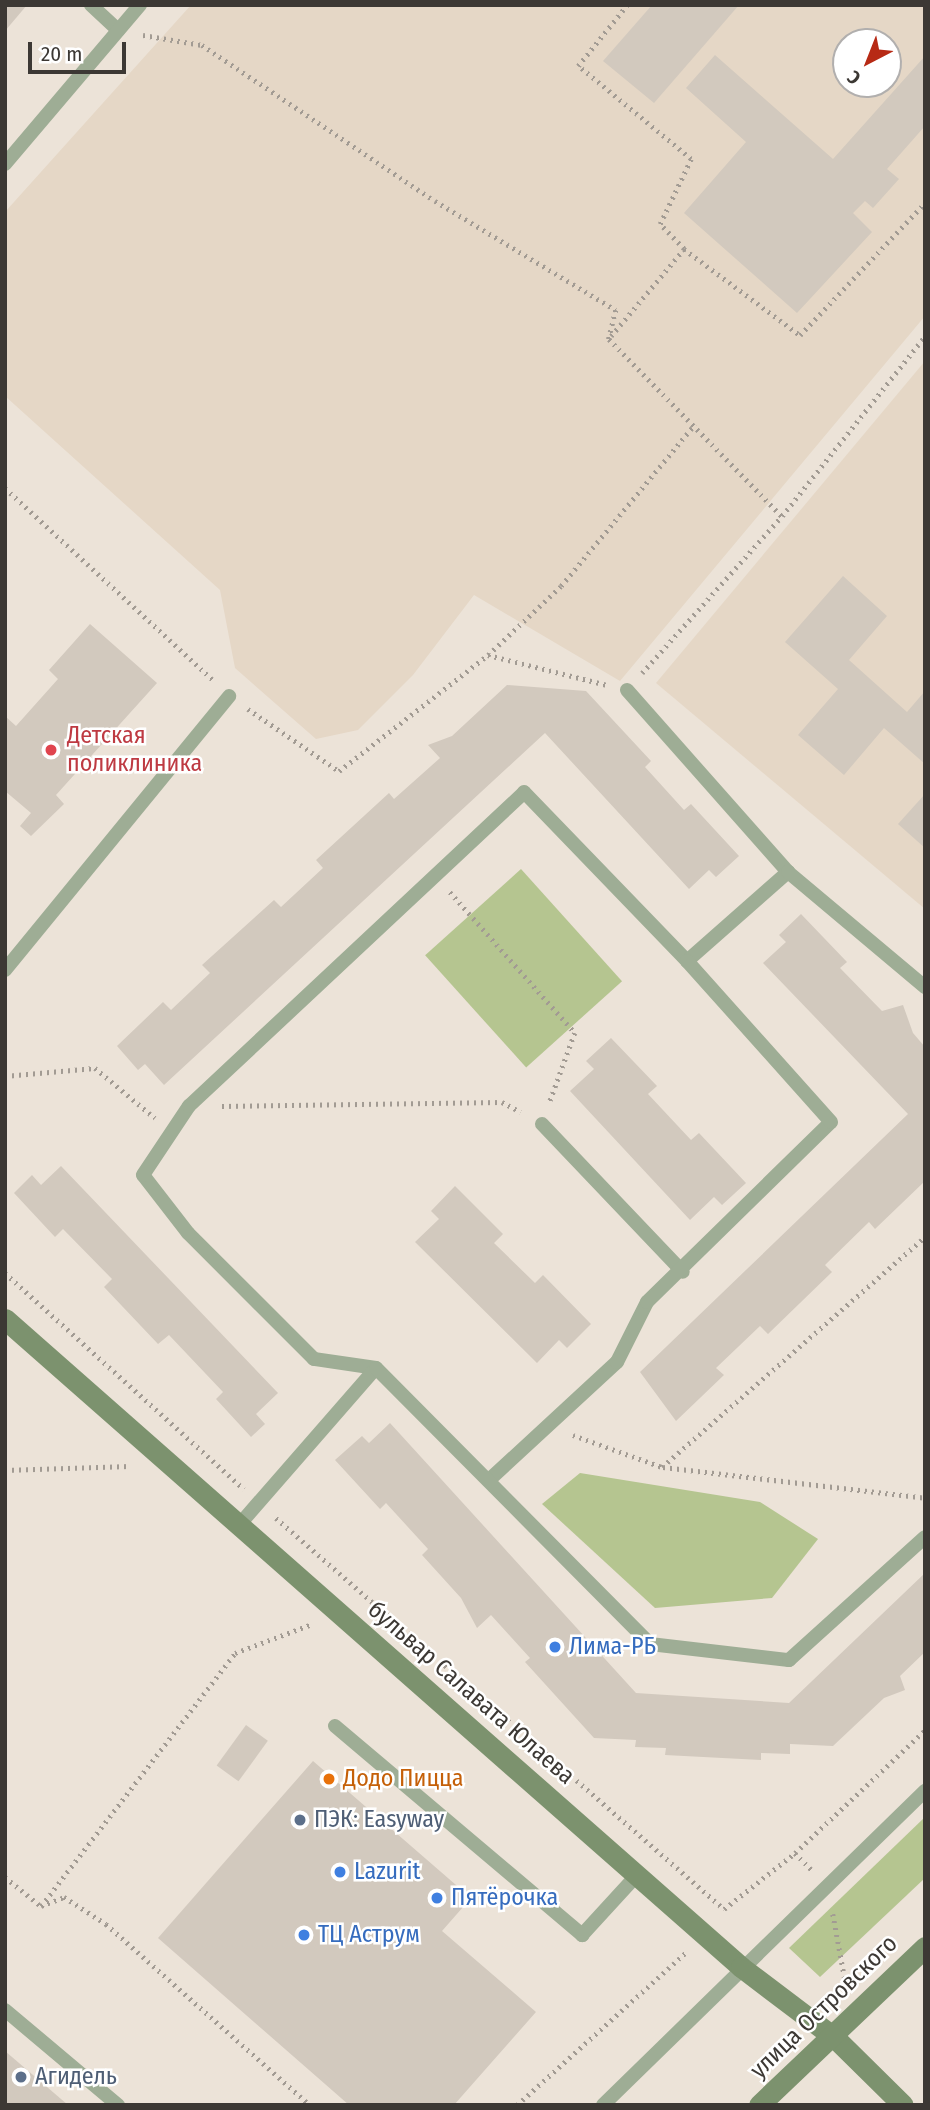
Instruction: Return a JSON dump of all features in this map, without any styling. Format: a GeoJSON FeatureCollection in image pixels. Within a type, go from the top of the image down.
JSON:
{"type":"FeatureCollection","features":[{"type":"Feature","properties":{"kind":"street","name":"бульвар Салавата Юлаева"},"geometry":{"type":"LineString","coordinates":[[5,1319],[741,1967],[835,2038],[903,2105]]}},
{"type":"Feature","properties":{"kind":"street","name":"улица Островского"},"geometry":{"type":"LineString","coordinates":[[759,2105],[835,2038],[925,1947]]}},
{"type":"Feature","properties":{"kind":"lane"},"geometry":{"type":"LineString","coordinates":[[91,5],[118,30]]}},
{"type":"Feature","properties":{"kind":"lane"},"geometry":{"type":"LineString","coordinates":[[5,164],[140,5]]}},
{"type":"Feature","properties":{"kind":"lane"},"geometry":{"type":"LineString","coordinates":[[627,690],[788,872],[925,986]]}},
{"type":"Feature","properties":{"kind":"lane"},"geometry":{"type":"LineString","coordinates":[[5,970],[229,696]]}},
{"type":"Feature","properties":{"kind":"lane"},"geometry":{"type":"LineString","coordinates":[[489,1480],[617,1362],[647,1302],[683,1272],[831,1122],[687,961],[524,792],[438,878],[189,1106],[169,1129],[143,1175],[188,1233],[314,1359],[376,1368],[650,1644],[789,1660],[925,1537]]}},
{"type":"Feature","properties":{"kind":"lane"},"geometry":{"type":"LineString","coordinates":[[687,961],[788,872]]}},
{"type":"Feature","properties":{"kind":"lane"},"geometry":{"type":"LineString","coordinates":[[542,1124],[683,1272]]}},
{"type":"Feature","properties":{"kind":"lane"},"geometry":{"type":"LineString","coordinates":[[239,1525],[257,1501],[376,1368]]}},
{"type":"Feature","properties":{"kind":"lane"},"geometry":{"type":"LineString","coordinates":[[335,1726],[582,1936],[637,1875]]}},
{"type":"Feature","properties":{"kind":"lane"},"geometry":{"type":"LineString","coordinates":[[603,2105],[741,1967],[925,1791]]}},
{"type":"Feature","properties":{"kind":"lane"},"geometry":{"type":"LineString","coordinates":[[5,2010],[117,2105]]}},
{"type":"Feature","properties":{"kind":"path"},"geometry":{"type":"LineString","coordinates":[[627,5],[578,66],[691,159],[660,224],[684,249],[800,335],[925,203]]}},
{"type":"Feature","properties":{"kind":"path"},"geometry":{"type":"LineString","coordinates":[[118,30],[202,45],[435,201],[616,310],[609,340]]}},
{"type":"Feature","properties":{"kind":"path"},"geometry":{"type":"LineString","coordinates":[[609,340],[684,249]]}},
{"type":"Feature","properties":{"kind":"path"},"geometry":{"type":"LineString","coordinates":[[488,655],[627,690],[782,516],[925,336]]}},
{"type":"Feature","properties":{"kind":"path"},"geometry":{"type":"LineString","coordinates":[[609,340],[695,424],[782,516]]}},
{"type":"Feature","properties":{"kind":"path"},"geometry":{"type":"LineString","coordinates":[[5,488],[229,696],[339,771],[488,655],[561,586],[695,424]]}},
{"type":"Feature","properties":{"kind":"path"},"geometry":{"type":"LineString","coordinates":[[189,1106],[502,1102],[542,1124],[575,1033],[438,878]]}},
{"type":"Feature","properties":{"kind":"path"},"geometry":{"type":"LineString","coordinates":[[5,1076],[95,1068],[169,1129]]}},
{"type":"Feature","properties":{"kind":"path"},"geometry":{"type":"LineString","coordinates":[[662,1467],[925,1237]]}},
{"type":"Feature","properties":{"kind":"path"},"geometry":{"type":"LineString","coordinates":[[5,1273],[257,1501],[724,1909],[795,1853],[925,1730]]}},
{"type":"Feature","properties":{"kind":"path"},"geometry":{"type":"LineString","coordinates":[[546,1425],[662,1467],[925,1498]]}},
{"type":"Feature","properties":{"kind":"path"},"geometry":{"type":"LineString","coordinates":[[5,1470],[145,1465]]}},
{"type":"Feature","properties":{"kind":"path"},"geometry":{"type":"LineString","coordinates":[[41,1906],[235,1653],[323,1620]]}},
{"type":"Feature","properties":{"kind":"path"},"geometry":{"type":"LineString","coordinates":[[795,1853],[827,1887],[852,2019]]}},
{"type":"Feature","properties":{"kind":"path"},"geometry":{"type":"LineString","coordinates":[[5,1877],[41,1906]]}},
{"type":"Feature","properties":{"kind":"path"},"geometry":{"type":"LineString","coordinates":[[41,1906],[64,1897],[106,1924],[310,2105]]}},
{"type":"Feature","properties":{"kind":"path"},"geometry":{"type":"LineString","coordinates":[[517,2105],[691,1947]]}},
{"type":"Feature","properties":{"kind":"shaded area"},"geometry":{"type":"Polygon","coordinates":[[[191,5],[925,5],[925,316],[620,681],[474,595],[413,675],[358,730],[316,739],[235,668],[220,590],[5,396],[5,212],[191,5]]]}},
{"type":"Feature","properties":{"kind":"shaded area"},"geometry":{"type":"Polygon","coordinates":[[[925,361],[925,909],[656,683],[925,361]]]}},
{"type":"Feature","properties":{"kind":"green space"},"geometry":{"type":"Polygon","coordinates":[[[521,869],[622,981],[526,1068],[425,955],[521,869]]]}},
{"type":"Feature","properties":{"kind":"green space"},"geometry":{"type":"Polygon","coordinates":[[[580,1473],[760,1502],[818,1539],[772,1598],[655,1608],[542,1504],[580,1473]]]}},
{"type":"Feature","properties":{"kind":"green space"},"geometry":{"type":"Polygon","coordinates":[[[925,1817],[925,1878],[820,1977],[789,1948],[925,1817]]]}},
{"type":"Feature","properties":{"kind":"building"},"geometry":{"type":"Polygon","coordinates":[[[5,5],[27,5],[5,31],[5,5]]]}},
{"type":"Feature","properties":{"kind":"building"},"geometry":{"type":"Polygon","coordinates":[[[652,5],[739,5],[654,103],[603,61],[652,5]]]}},
{"type":"Feature","properties":{"kind":"building"},"geometry":{"type":"Polygon","coordinates":[[[715,55],[833,159],[887,98],[902,98],[902,82],[925,56],[925,126],[887,169],[899,179],[873,208],[865,201],[853,213],[872,232],[797,313],[684,213],[746,142],[686,88],[715,55]]]}},
{"type":"Feature","properties":{"kind":"building"},"geometry":{"type":"Polygon","coordinates":[[[843,576],[887,616],[849,660],[907,712],[925,691],[925,764],[884,728],[844,775],[798,735],[838,689],[785,642],[843,576]]]}},
{"type":"Feature","properties":{"kind":"building","name":"Детская поликлиника"},"geometry":{"type":"Polygon","coordinates":[[[90,624],[157,683],[56,795],[64,804],[31,836],[20,826],[31,813],[5,791],[5,716],[16,726],[58,679],[49,670],[90,624]]]}},
{"type":"Feature","properties":{"kind":"building"},"geometry":{"type":"Polygon","coordinates":[[[507,685],[586,691],[651,761],[645,767],[684,810],[691,804],[739,856],[716,877],[709,870],[689,889],[545,733],[164,1085],[145,1064],[138,1070],[117,1046],[163,1002],[171,1010],[210,973],[202,965],[274,900],[281,907],[323,868],[316,860],[389,793],[394,799],[440,758],[428,745],[452,736],[507,685]]]}},
{"type":"Feature","properties":{"kind":"building"},"geometry":{"type":"Polygon","coordinates":[[[925,794],[925,848],[898,824],[925,794]]]}},
{"type":"Feature","properties":{"kind":"building"},"geometry":{"type":"Polygon","coordinates":[[[801,914],[847,962],[840,968],[882,1011],[903,1005],[913,1033],[925,1047],[925,1181],[875,1229],[869,1222],[825,1265],[832,1272],[768,1334],[760,1326],[716,1368],[724,1375],[676,1421],[640,1372],[908,1114],[763,963],[786,942],[779,935],[801,914]]]}},
{"type":"Feature","properties":{"kind":"building"},"geometry":{"type":"Polygon","coordinates":[[[611,1038],[657,1086],[648,1094],[691,1140],[699,1133],[746,1183],[722,1205],[714,1197],[690,1220],[570,1091],[594,1069],[586,1061],[611,1038]]]}},
{"type":"Feature","properties":{"kind":"building"},"geometry":{"type":"Polygon","coordinates":[[[61,1166],[278,1393],[256,1414],[265,1424],[251,1437],[216,1399],[223,1392],[169,1335],[158,1344],[104,1287],[112,1279],[63,1229],[55,1237],[14,1193],[32,1175],[41,1185],[61,1166]]]}},
{"type":"Feature","properties":{"kind":"building"},"geometry":{"type":"Polygon","coordinates":[[[455,1186],[503,1234],[494,1243],[535,1283],[543,1275],[591,1324],[567,1348],[559,1340],[537,1363],[415,1242],[439,1219],[431,1211],[455,1186]]]}},
{"type":"Feature","properties":{"kind":"building"},"geometry":{"type":"Polygon","coordinates":[[[390,1423],[636,1693],[789,1703],[925,1573],[925,1652],[900,1676],[905,1690],[884,1698],[833,1746],[790,1744],[790,1754],[761,1753],[761,1760],[665,1755],[666,1748],[635,1747],[636,1740],[594,1738],[525,1662],[530,1658],[491,1615],[477,1628],[461,1598],[422,1555],[428,1549],[386,1503],[380,1509],[335,1460],[362,1436],[369,1443],[390,1423]]]}},
{"type":"Feature","properties":{"kind":"building"},"geometry":{"type":"Polygon","coordinates":[[[246,1725],[268,1741],[238,1781],[217,1765],[246,1725]]]}},
{"type":"Feature","properties":{"kind":"building","name":"ТЦ Аструм"},"geometry":{"type":"Polygon","coordinates":[[[313,1761],[471,1898],[442,1931],[536,2012],[454,2105],[349,2105],[158,1938],[313,1761]]]}},
{"type":"Feature","properties":{"kind":"building","name":"Агидель"},"geometry":{"type":"Polygon","coordinates":[[[5,2051],[68,2105],[5,2105],[5,2051]]]}},
{"type":"Feature","properties":{"kind":"place","name":"Детская поликлиника"},"geometry":{"type":"Point","coordinates":[51,750]}},
{"type":"Feature","properties":{"kind":"place","name":"Лима-РБ"},"geometry":{"type":"Point","coordinates":[555,1647]}},
{"type":"Feature","properties":{"kind":"place","name":"Додо Пицца"},"geometry":{"type":"Point","coordinates":[329,1779]}},
{"type":"Feature","properties":{"kind":"place","name":"ПЭК: Easyway"},"geometry":{"type":"Point","coordinates":[300,1820]}},
{"type":"Feature","properties":{"kind":"place","name":"Lazurit"},"geometry":{"type":"Point","coordinates":[340,1872]}},
{"type":"Feature","properties":{"kind":"place","name":"Пятёрочка"},"geometry":{"type":"Point","coordinates":[437,1898]}},
{"type":"Feature","properties":{"kind":"place","name":"ТЦ Аструм"},"geometry":{"type":"Point","coordinates":[304,1935]}},
{"type":"Feature","properties":{"kind":"place","name":"Агидель"},"geometry":{"type":"Point","coordinates":[21,2077]}}]}
